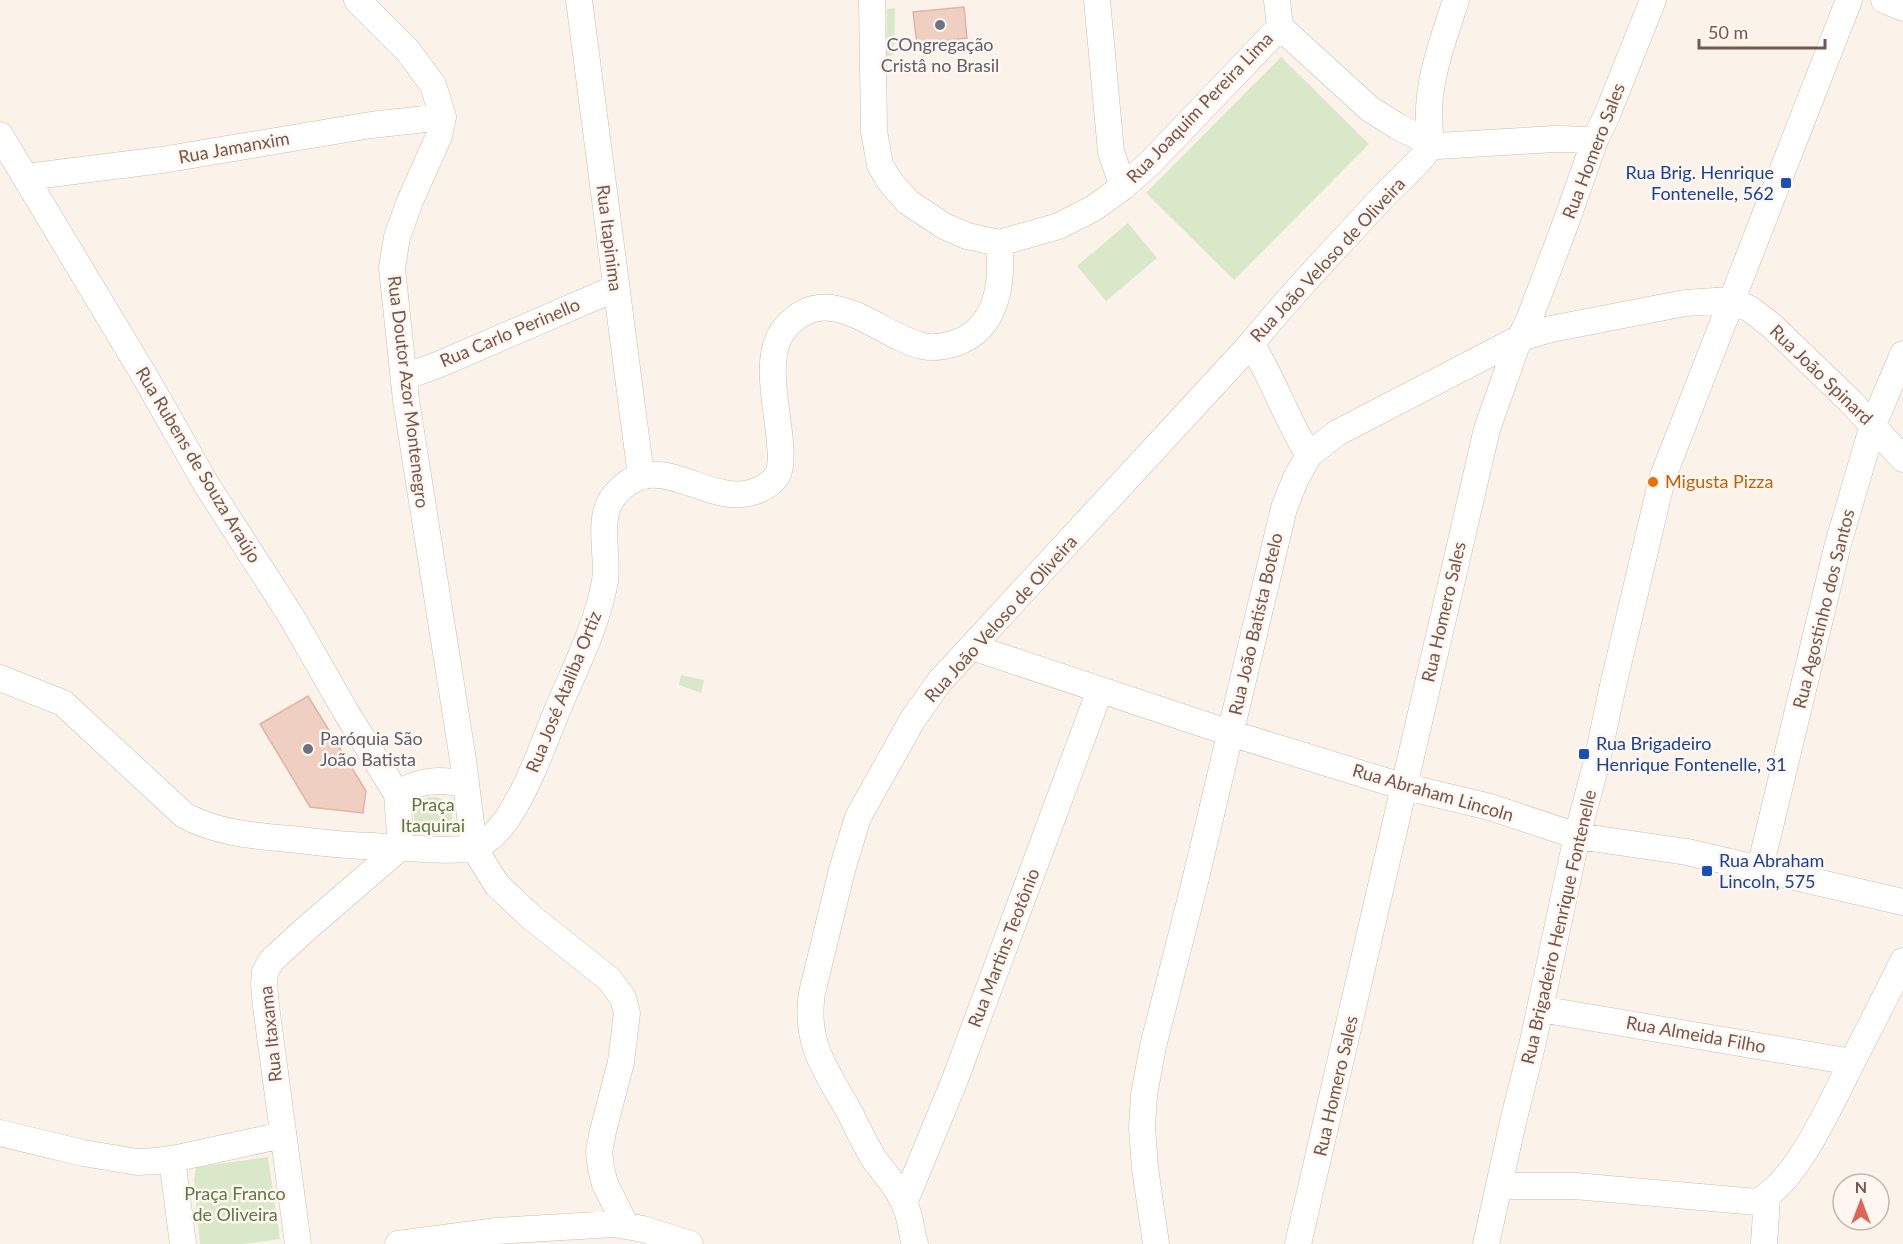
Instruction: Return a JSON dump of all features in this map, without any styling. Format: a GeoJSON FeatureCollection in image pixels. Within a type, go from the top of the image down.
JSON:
{"type":"FeatureCollection","features":[{"type":"Feature","properties":{"kind":"street","name":"Rua Doutor Azor Montenegro"},"geometry":{"type":"LineString","coordinates":[[357,0],[408,51],[433,85],[442,117],[440,136],[410,201],[397,237],[392,268],[404,377],[466,785]]}},
{"type":"Feature","properties":{"kind":"street","name":"Rua Itapinima"},"geometry":{"type":"LineString","coordinates":[[579,0],[641,476]]}},
{"type":"Feature","properties":{"kind":"street"},"geometry":{"type":"LineString","coordinates":[[641,476],[655,474],[681,479],[723,494],[745,495],[765,488],[778,474],[782,456],[773,383],[774,349],[784,329],[798,316],[814,308],[836,308],[854,313],[925,347],[945,347],[966,339],[986,323],[998,293],[1001,262],[999,243],[967,236],[944,226],[908,202],[891,183],[880,165],[874,131],[872,0]]}},
{"type":"Feature","properties":{"kind":"street"},"geometry":{"type":"LineString","coordinates":[[1096,0],[1111,152],[1123,187]]}},
{"type":"Feature","properties":{"kind":"street","name":"Rua Joaquim Pereira Lima"},"geometry":{"type":"LineString","coordinates":[[999,243],[1059,226],[1094,208],[1123,187],[1150,163],[1280,27],[1277,0]]}},
{"type":"Feature","properties":{"kind":"street"},"geometry":{"type":"LineString","coordinates":[[1428,141],[1430,93],[1456,0]]}},
{"type":"Feature","properties":{"kind":"street","name":"Rua Homero Sales"},"geometry":{"type":"LineString","coordinates":[[1298,1244],[1487,429],[1595,140],[1653,0]]}},
{"type":"Feature","properties":{"kind":"street","name":"Rua Brigadeiro Henrique Fontenelle"},"geometry":{"type":"LineString","coordinates":[[1486,1244],[1577,836],[1598,761],[1612,690],[1662,479],[1849,0]]}},
{"type":"Feature","properties":{"kind":"street"},"geometry":{"type":"LineString","coordinates":[[1884,0],[1903,8]]}},
{"type":"Feature","properties":{"kind":"street"},"geometry":{"type":"LineString","coordinates":[[1280,27],[1370,109],[1397,126],[1428,141],[1595,140]]}},
{"type":"Feature","properties":{"kind":"street","name":"Rua Jamanxim"},"geometry":{"type":"LineString","coordinates":[[26,177],[162,160],[371,125],[442,117]]}},
{"type":"Feature","properties":{"kind":"street","name":"Rua Rubens de Souza Araújo"},"geometry":{"type":"LineString","coordinates":[[0,135],[147,380],[206,484],[291,616],[351,721],[397,794]]}},
{"type":"Feature","properties":{"kind":"street","name":"Rua João Veloso de Oliveira"},"geometry":{"type":"LineString","coordinates":[[915,1244],[904,1203],[875,1159],[826,1073],[815,1046],[809,1013],[842,870],[858,817],[913,719],[940,681],[1251,344],[1278,310],[1383,196],[1414,168],[1428,141]]}},
{"type":"Feature","properties":{"kind":"street","name":"Rua Carlo Perinello"},"geometry":{"type":"LineString","coordinates":[[404,377],[440,364],[616,288]]}},
{"type":"Feature","properties":{"kind":"street","name":"Rua João Batista Botelo"},"geometry":{"type":"LineString","coordinates":[[1156,1244],[1145,1168],[1142,1127],[1144,1095],[1153,1046],[1193,890],[1284,508],[1296,478],[1309,455],[1336,433],[1521,338],[1551,329],[1686,303],[1731,300]]}},
{"type":"Feature","properties":{"kind":"street","name":"Rua João Spinard"},"geometry":{"type":"LineString","coordinates":[[1731,300],[1750,309],[1772,326],[1873,425],[1903,459]]}},
{"type":"Feature","properties":{"kind":"street"},"geometry":{"type":"LineString","coordinates":[[1251,344],[1309,455]]}},
{"type":"Feature","properties":{"kind":"street","name":"Rua Agostinho dos Santos"},"geometry":{"type":"LineString","coordinates":[[1760,868],[1838,544],[1873,425],[1903,354]]}},
{"type":"Feature","properties":{"kind":"street","name":"Rua José Ataliba Ortiz"},"geometry":{"type":"LineString","coordinates":[[474,848],[488,840],[506,821],[524,789],[596,620],[606,577],[606,515],[612,499],[641,476]]}},
{"type":"Feature","properties":{"kind":"street","name":"Rua Abraham Lincoln"},"geometry":{"type":"LineString","coordinates":[[972,646],[1230,733],[1404,786],[1490,807],[1577,836],[1687,852],[1903,902]]}},
{"type":"Feature","properties":{"kind":"street"},"geometry":{"type":"LineString","coordinates":[[0,678],[63,703],[184,815],[200,824],[234,834],[270,838],[362,846],[474,848]]}},
{"type":"Feature","properties":{"kind":"street","name":"Rua Martins Teotônio"},"geometry":{"type":"LineString","coordinates":[[904,1203],[954,1082],[1100,690]]}},
{"type":"Feature","properties":{"kind":"street"},"geometry":{"type":"LineString","coordinates":[[401,847],[397,794],[410,785],[423,782],[445,781],[466,785],[474,848],[497,885],[531,917],[609,979],[623,998],[627,1013],[621,1062],[599,1152],[605,1184],[626,1226]]}},
{"type":"Feature","properties":{"kind":"street","name":"Rua Itaxama"},"geometry":{"type":"LineString","coordinates":[[298,1244],[266,1006],[264,984],[268,967],[308,927],[401,847]]}},
{"type":"Feature","properties":{"kind":"street"},"geometry":{"type":"LineString","coordinates":[[1499,1186],[1575,1186],[1756,1202],[1767,1197],[1794,1167],[1821,1122],[1903,961]]}},
{"type":"Feature","properties":{"kind":"street","name":"Rua Almeida Filho"},"geometry":{"type":"LineString","coordinates":[[1540,1009],[1852,1062]]}},
{"type":"Feature","properties":{"kind":"street"},"geometry":{"type":"LineString","coordinates":[[0,1133],[33,1142],[137,1162],[172,1159],[283,1135]]}},
{"type":"Feature","properties":{"kind":"street"},"geometry":{"type":"LineString","coordinates":[[172,1159],[183,1244]]}},
{"type":"Feature","properties":{"kind":"street"},"geometry":{"type":"LineString","coordinates":[[1764,1244],[1767,1197]]}},
{"type":"Feature","properties":{"kind":"street"},"geometry":{"type":"LineString","coordinates":[[398,1244],[539,1227],[614,1224],[690,1244]]}},
{"type":"Feature","properties":{"kind":"green space"},"geometry":{"type":"Polygon","coordinates":[[[895,8],[894,55],[886,56],[887,9],[895,8]]]}},
{"type":"Feature","properties":{"kind":"green space"},"geometry":{"type":"Polygon","coordinates":[[[1281,57],[1369,144],[1234,280],[1146,193],[1281,57]]]}},
{"type":"Feature","properties":{"kind":"green space"},"geometry":{"type":"Polygon","coordinates":[[[1128,223],[1157,258],[1106,301],[1077,266],[1128,223]]]}},
{"type":"Feature","properties":{"kind":"green space"},"geometry":{"type":"Polygon","coordinates":[[[681,675],[704,680],[701,693],[679,685],[681,675]]]}},
{"type":"Feature","properties":{"kind":"green space","name":"Praça Itaquirai"},"geometry":{"type":"Polygon","coordinates":[[[433,797],[446,803],[452,816],[446,829],[433,835],[420,829],[414,816],[420,803],[433,797]]]}},
{"type":"Feature","properties":{"kind":"green space","name":"Praça Franco de Oliveira"},"geometry":{"type":"Polygon","coordinates":[[[268,1157],[280,1239],[243,1244],[200,1244],[194,1180],[196,1167],[268,1157]]]}},
{"type":"Feature","properties":{"kind":"building","name":"COngregação Cristâ no Brasil"},"geometry":{"type":"Polygon","coordinates":[[[964,7],[967,38],[917,44],[913,12],[964,7]]]}},
{"type":"Feature","properties":{"kind":"building","name":"Paróquia São João Batista"},"geometry":{"type":"Polygon","coordinates":[[[308,696],[366,791],[363,813],[310,807],[260,724],[308,696]]]}},
{"type":"Feature","properties":{"kind":"place","name":"COngregação Cristâ no Brasil"},"geometry":{"type":"Point","coordinates":[940,25]}},
{"type":"Feature","properties":{"kind":"place","name":"Rua Brig. Henrique Fontenelle, 562"},"geometry":{"type":"Point","coordinates":[1786,183]}},
{"type":"Feature","properties":{"kind":"place","name":"Migusta Pizza"},"geometry":{"type":"Point","coordinates":[1653,482]}},
{"type":"Feature","properties":{"kind":"place","name":"Paróquia São João Batista"},"geometry":{"type":"Point","coordinates":[308,749]}},
{"type":"Feature","properties":{"kind":"place","name":"Rua Brigadeiro Henrique Fontenelle, 31"},"geometry":{"type":"Point","coordinates":[1584,754]}},
{"type":"Feature","properties":{"kind":"place","name":"Rua Abraham Lincoln, 575"},"geometry":{"type":"Point","coordinates":[1707,871]}}]}
